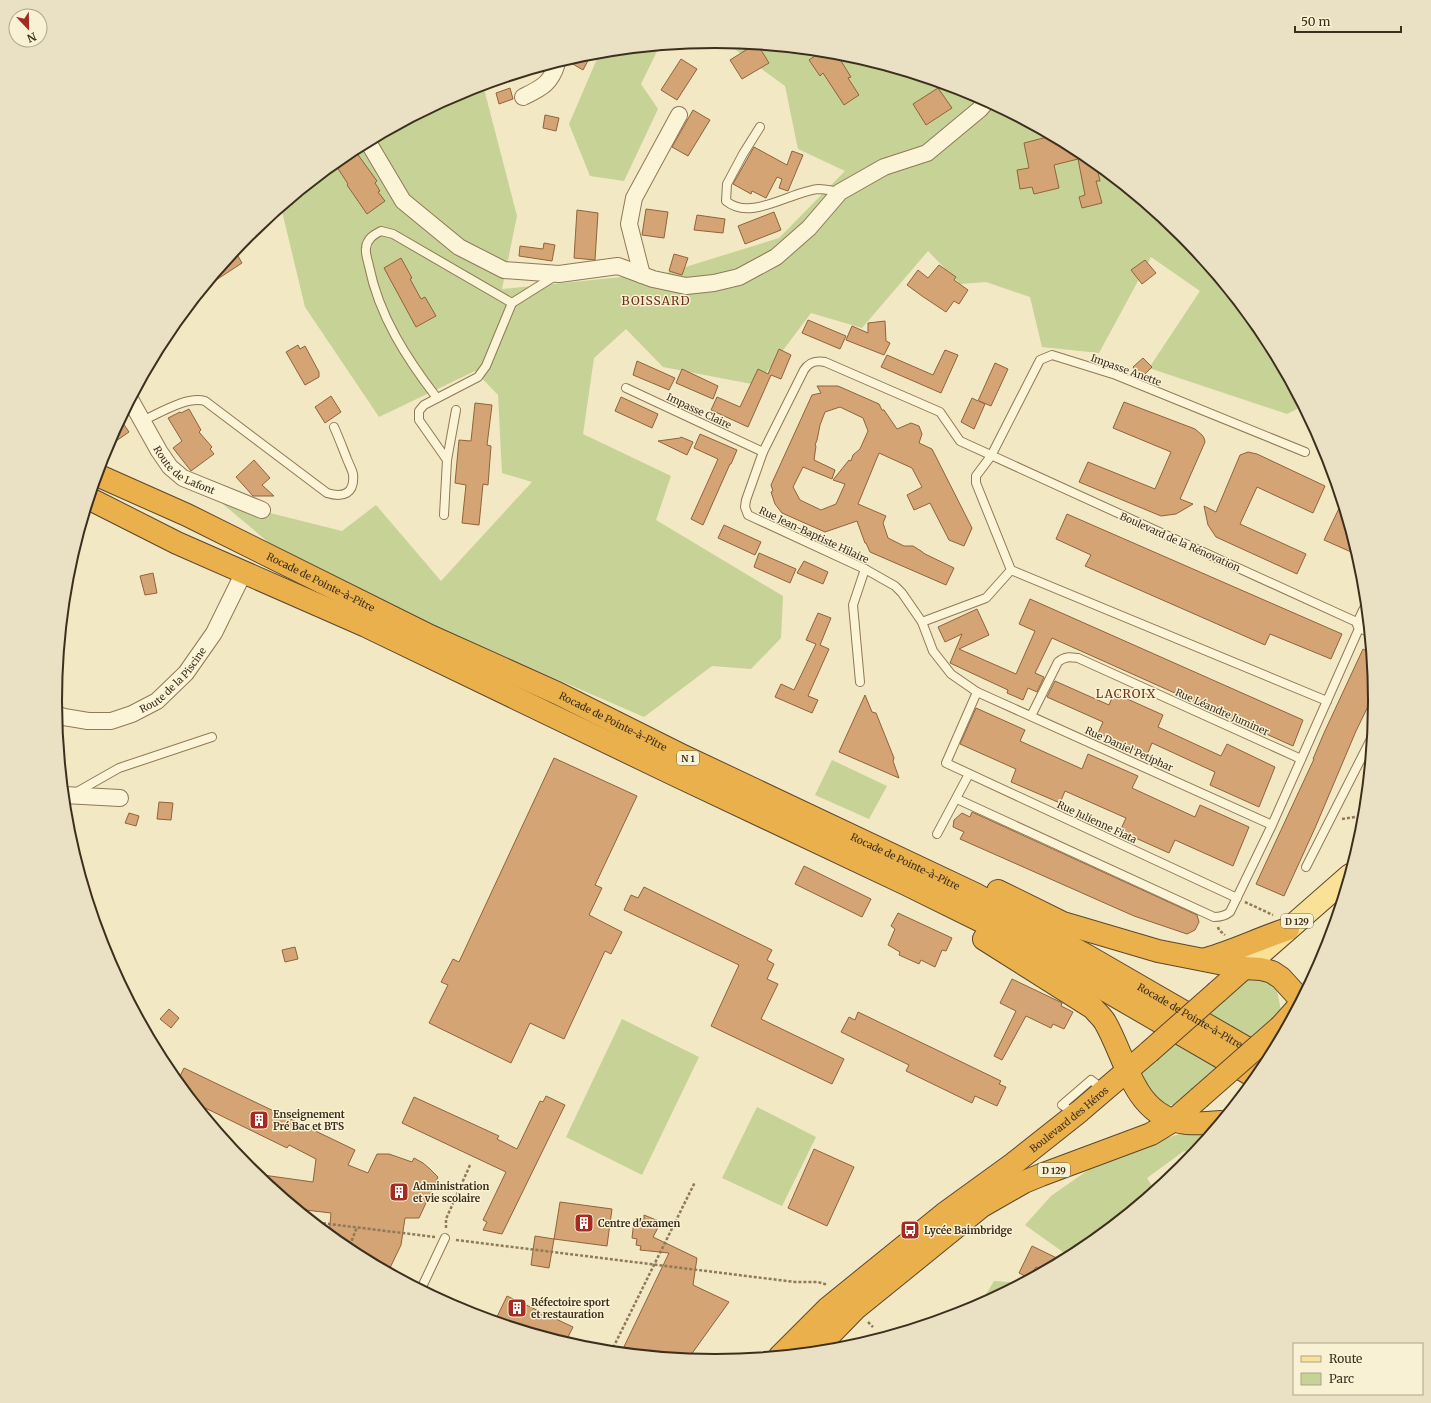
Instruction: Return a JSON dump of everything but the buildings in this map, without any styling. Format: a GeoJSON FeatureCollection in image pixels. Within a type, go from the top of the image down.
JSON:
{"type":"FeatureCollection","features":[{"type":"Feature","properties":{"kind":"highway","name":"Rocade de Pointe-à-Pitre"},"geometry":{"type":"LineString","coordinates":[[103,476],[187,515],[430,636],[557,693],[681,755],[910,875],[983,922],[1074,972],[1252,1075]]}},
{"type":"Feature","properties":{"kind":"highway","name":"Rocade de Pointe-à-Pitre"},"geometry":{"type":"LineString","coordinates":[[94,501],[177,543],[366,626],[669,772],[910,875],[975,894],[1263,1058]]}},
{"type":"Feature","properties":{"kind":"highway"},"geometry":{"type":"LineString","coordinates":[[910,875],[958,871],[1063,923],[1158,951],[1272,972],[1281,978],[1298,997]]}},
{"type":"Feature","properties":{"kind":"highway"},"geometry":{"type":"LineString","coordinates":[[910,875],[974,932],[1093,1008],[1104,1021],[1111,1033],[1128,1072],[1138,1091],[1148,1105],[1158,1113],[1174,1120],[1187,1123],[1215,1122]]}},
{"type":"Feature","properties":{"kind":"highway"},"geometry":{"type":"LineString","coordinates":[[1201,960],[1245,946],[1266,936],[1291,927]]}},
{"type":"Feature","properties":{"kind":"highway","name":"Boulevard des Héros"},"geometry":{"type":"LineString","coordinates":[[785,1351],[842,1296],[944,1214],[1014,1164],[1128,1072],[1244,968]]}},
{"type":"Feature","properties":{"kind":"highway","name":"D 129"},"geometry":{"type":"LineString","coordinates":[[819,1346],[855,1309],[982,1206],[1024,1182],[1063,1166],[1152,1134],[1174,1120],[1284,1023]]}},
{"type":"Feature","properties":{"kind":"main road","name":"Boulevard des Héros"},"geometry":{"type":"LineString","coordinates":[[1244,968],[1344,879]]}},
{"type":"Feature","properties":{"kind":"street"},"geometry":{"type":"LineString","coordinates":[[523,97],[541,89],[550,80],[555,68]]}},
{"type":"Feature","properties":{"kind":"street"},"geometry":{"type":"LineString","coordinates":[[371,147],[403,201],[460,247],[504,270],[559,274],[618,266],[642,275],[686,286],[714,283],[739,277],[776,257],[809,228],[840,192],[884,167],[927,153],[983,106]]}},
{"type":"Feature","properties":{"kind":"street"},"geometry":{"type":"LineString","coordinates":[[642,275],[629,224],[634,198],[679,115]]}},
{"type":"Feature","properties":{"kind":"street","name":"Route de Lafont"},"geometry":{"type":"LineString","coordinates":[[133,405],[170,467],[183,478],[262,510]]}},
{"type":"Feature","properties":{"kind":"street","name":"Route de la Piscine"},"geometry":{"type":"LineString","coordinates":[[62,716],[88,722],[111,721],[132,714],[158,701],[186,673],[214,633],[244,572]]}},
{"type":"Feature","properties":{"kind":"street"},"geometry":{"type":"LineString","coordinates":[[69,795],[120,798]]}},
{"type":"Feature","properties":{"kind":"lane"},"geometry":{"type":"LineString","coordinates":[[760,127],[727,184],[726,201],[730,204],[743,208],[771,204],[819,189],[840,192]]}},
{"type":"Feature","properties":{"kind":"lane"},"geometry":{"type":"LineString","coordinates":[[437,398],[403,352],[385,317],[371,276],[365,249],[370,237],[381,231],[393,234],[512,303]]}},
{"type":"Feature","properties":{"kind":"lane"},"geometry":{"type":"LineString","coordinates":[[447,460],[419,420],[419,411],[424,405],[478,377],[483,372],[512,303],[559,274]]}},
{"type":"Feature","properties":{"kind":"lane","name":"Impasse Anette"},"geometry":{"type":"LineString","coordinates":[[1011,570],[976,483],[976,476],[991,456],[1040,360],[1052,356],[1116,375],[1305,452]]}},
{"type":"Feature","properties":{"kind":"lane","name":"Rue Jean-Baptiste Hilaire"},"geometry":{"type":"LineString","coordinates":[[977,692],[951,674],[933,651],[922,622],[902,593],[895,586],[865,569],[748,515],[745,507],[763,452],[804,370],[808,364],[813,362],[820,361],[940,412],[960,441],[991,456]]}},
{"type":"Feature","properties":{"kind":"lane","name":"Impasse Claire"},"geometry":{"type":"LineString","coordinates":[[626,388],[763,452]]}},
{"type":"Feature","properties":{"kind":"lane"},"geometry":{"type":"LineString","coordinates":[[142,421],[187,401],[199,399],[205,401],[327,493],[341,496],[349,491],[352,486],[353,473],[334,427]]}},
{"type":"Feature","properties":{"kind":"lane"},"geometry":{"type":"LineString","coordinates":[[444,515],[447,460],[456,410]]}},
{"type":"Feature","properties":{"kind":"lane","name":"Boulevard de la Rénovation"},"geometry":{"type":"LineString","coordinates":[[991,456],[1363,620]]}},
{"type":"Feature","properties":{"kind":"lane"},"geometry":{"type":"LineString","coordinates":[[860,682],[853,605],[865,569]]}},
{"type":"Feature","properties":{"kind":"lane"},"geometry":{"type":"LineString","coordinates":[[922,622],[986,598],[1011,570],[1327,701]]}},
{"type":"Feature","properties":{"kind":"lane"},"geometry":{"type":"LineString","coordinates":[[957,799],[1214,917],[1220,917],[1230,912],[1237,898],[1272,825],[1327,701],[1364,625]]}},
{"type":"Feature","properties":{"kind":"lane","name":"Rue Léandre Juminer"},"geometry":{"type":"LineString","coordinates":[[1031,716],[1058,662],[1069,656],[1078,658],[1301,759]]}},
{"type":"Feature","properties":{"kind":"lane","name":"Rue Daniel Petiphar"},"geometry":{"type":"LineString","coordinates":[[977,692],[1272,825]]}},
{"type":"Feature","properties":{"kind":"lane","name":"Rue Julienne Fiata"},"geometry":{"type":"LineString","coordinates":[[977,692],[946,763],[1237,898]]}},
{"type":"Feature","properties":{"kind":"lane"},"geometry":{"type":"LineString","coordinates":[[69,794],[119,768],[212,737]]}},
{"type":"Feature","properties":{"kind":"lane"},"geometry":{"type":"LineString","coordinates":[[1306,867],[1368,745]]}},
{"type":"Feature","properties":{"kind":"lane"},"geometry":{"type":"LineString","coordinates":[[938,834],[969,774]]}},
{"type":"Feature","properties":{"kind":"lane"},"geometry":{"type":"LineString","coordinates":[[422,1286],[445,1238]]}},
{"type":"Feature","properties":{"kind":"path"},"geometry":{"type":"LineString","coordinates":[[1330,821],[1358,817]]}},
{"type":"Feature","properties":{"kind":"path"},"geometry":{"type":"LineString","coordinates":[[1237,898],[1291,927]]}},
{"type":"Feature","properties":{"kind":"path"},"geometry":{"type":"LineString","coordinates":[[1214,917],[1219,930],[1228,937]]}},
{"type":"Feature","properties":{"kind":"path"},"geometry":{"type":"LineString","coordinates":[[445,1238],[446,1219],[470,1165]]}},
{"type":"Feature","properties":{"kind":"path"},"geometry":{"type":"LineString","coordinates":[[614,1346],[695,1182]]}},
{"type":"Feature","properties":{"kind":"path"},"geometry":{"type":"LineString","coordinates":[[322,1223],[796,1282],[818,1282],[832,1287],[842,1296]]}},
{"type":"Feature","properties":{"kind":"path"},"geometry":{"type":"LineString","coordinates":[[350,1244],[357,1227]]}},
{"type":"Feature","properties":{"kind":"green space"},"geometry":{"type":"Polygon","coordinates":[[[734,48],[758,49],[843,61],[885,70],[926,83],[1005,115],[1079,158],[1146,210],[1178,239],[1207,271],[1259,338],[1300,408],[1287,414],[1149,368],[1200,291],[1151,257],[1099,353],[1042,347],[1030,297],[986,282],[960,284],[928,251],[862,328],[811,313],[757,385],[663,367],[626,329],[594,358],[583,434],[671,476],[656,520],[783,596],[781,638],[751,669],[712,666],[644,717],[298,567],[218,500],[342,531],[376,505],[441,581],[532,482],[502,473],[498,395],[475,371],[379,417],[305,307],[282,212],[318,183],[352,158],[426,115],[484,91],[517,216],[502,289],[642,275],[650,278],[779,238],[845,171],[798,149],[785,86],[734,48]]]}},
{"type":"Feature","properties":{"kind":"green space"},"geometry":{"type":"Polygon","coordinates":[[[657,51],[641,84],[658,109],[624,181],[590,176],[569,124],[597,60],[657,51]]]}},
{"type":"Feature","properties":{"kind":"green space"},"geometry":{"type":"Polygon","coordinates":[[[832,760],[887,786],[869,819],[815,795],[832,760]]]}},
{"type":"Feature","properties":{"kind":"green space"},"geometry":{"type":"Polygon","coordinates":[[[1260,978],[1274,986],[1278,994],[1281,1010],[1249,1042],[1203,1016],[1246,979],[1260,978]]]}},
{"type":"Feature","properties":{"kind":"green space"},"geometry":{"type":"Polygon","coordinates":[[[622,1019],[699,1057],[642,1175],[566,1137],[622,1019]]]}},
{"type":"Feature","properties":{"kind":"green space"},"geometry":{"type":"Polygon","coordinates":[[[1177,1039],[1221,1066],[1175,1105],[1165,1105],[1139,1083],[1141,1071],[1177,1039]]]}},
{"type":"Feature","properties":{"kind":"green space"},"geometry":{"type":"Polygon","coordinates":[[[757,1107],[816,1137],[782,1206],[722,1178],[757,1107]]]}},
{"type":"Feature","properties":{"kind":"green space"},"geometry":{"type":"Polygon","coordinates":[[[1211,1128],[1188,1153],[1184,1151],[1147,1178],[1153,1187],[1146,1193],[1113,1220],[1065,1253],[1025,1225],[1051,1196],[1108,1156],[1196,1129],[1211,1128]]]}},
{"type":"Feature","properties":{"kind":"green space"},"geometry":{"type":"Polygon","coordinates":[[[994,1281],[1015,1282],[1005,1288],[984,1297],[994,1281]]]}},
{"type":"Feature","properties":{"kind":"place","name":"Enseignement Pré Bac et BTS"},"geometry":{"type":"Point","coordinates":[259,1120]}},
{"type":"Feature","properties":{"kind":"place","name":"Administration et vie scolaire"},"geometry":{"type":"Point","coordinates":[399,1192]}},
{"type":"Feature","properties":{"kind":"place","name":"Centre d'examen"},"geometry":{"type":"Point","coordinates":[584,1223]}},
{"type":"Feature","properties":{"kind":"place","name":"Lycée Baimbridge"},"geometry":{"type":"Point","coordinates":[910,1230]}},
{"type":"Feature","properties":{"kind":"place","name":"Réfectoire sport et restauration"},"geometry":{"type":"Point","coordinates":[517,1308]}},
{"type":"Feature","properties":{"kind":"district","name":"BOISSARD"},"geometry":{"type":"Point","coordinates":[656,300]}},
{"type":"Feature","properties":{"kind":"district","name":"LACROIX"},"geometry":{"type":"Point","coordinates":[1126,693]}}]}
